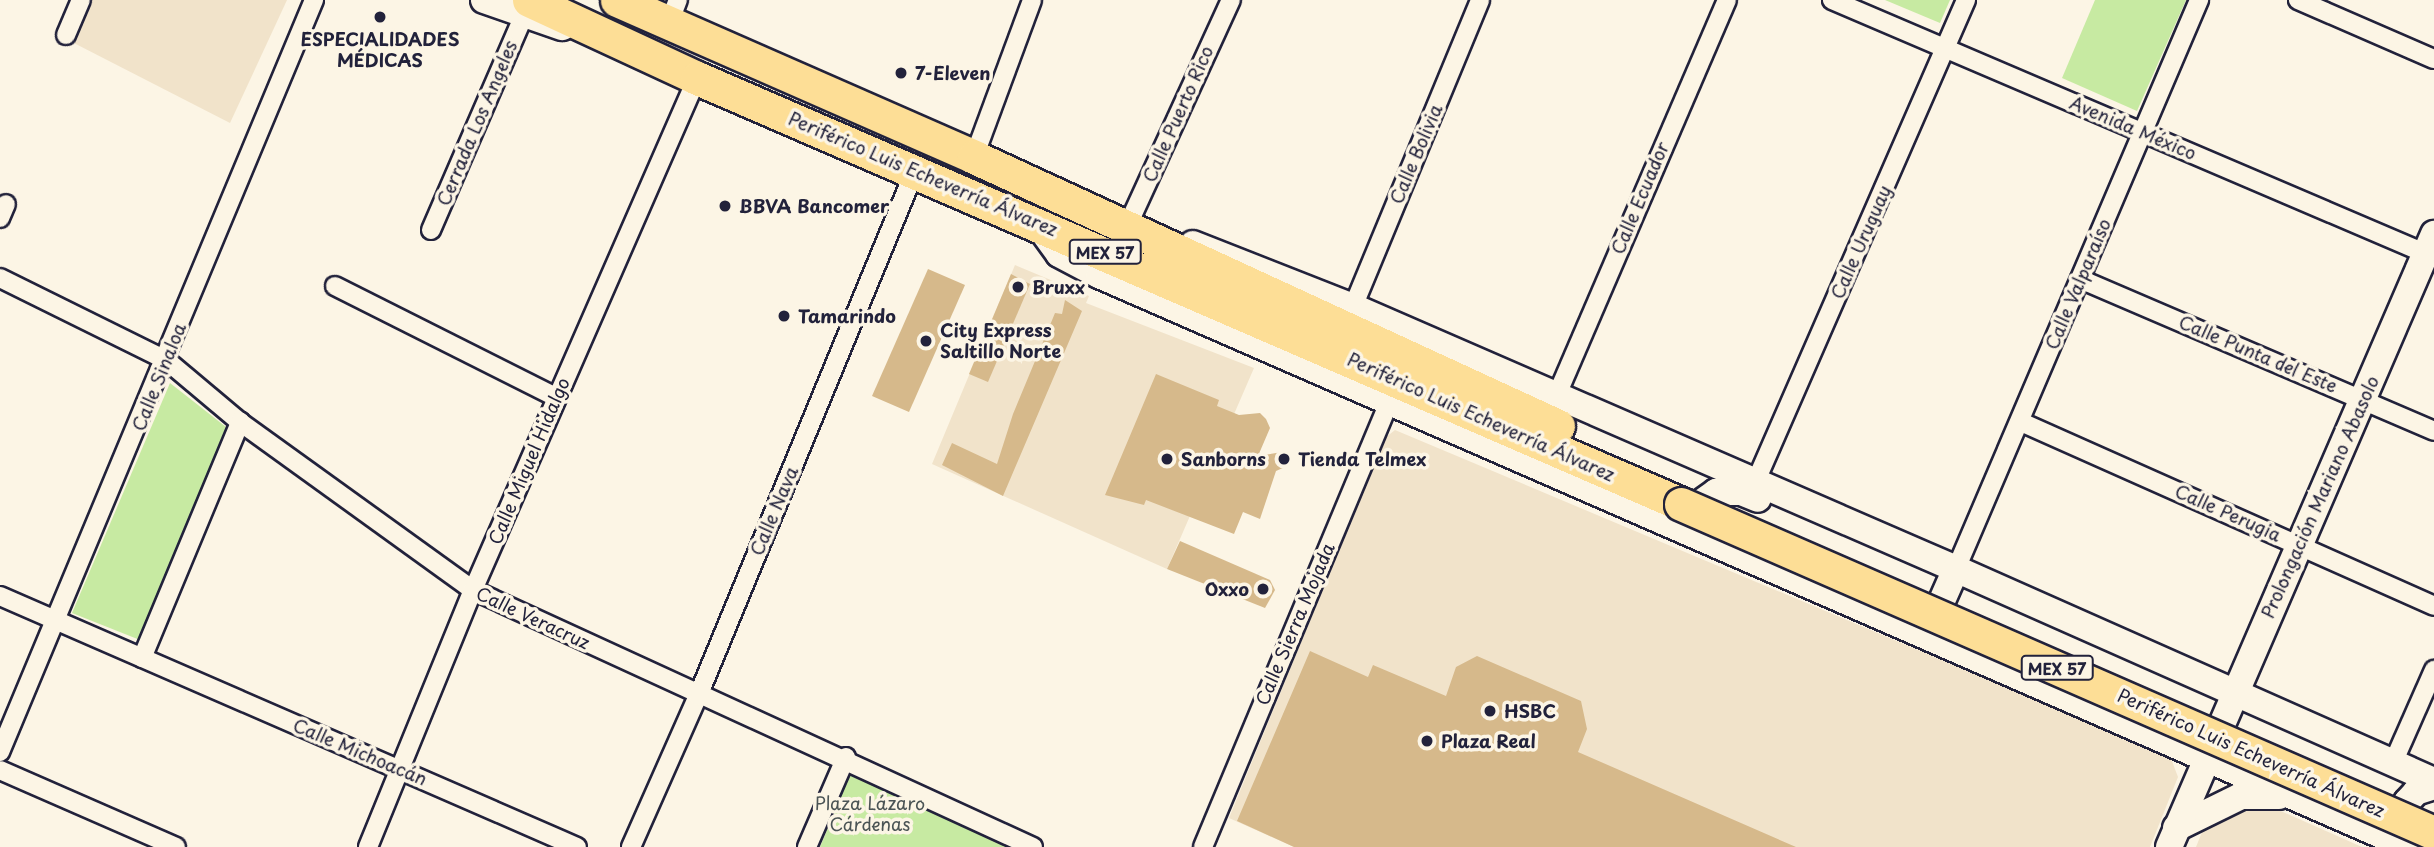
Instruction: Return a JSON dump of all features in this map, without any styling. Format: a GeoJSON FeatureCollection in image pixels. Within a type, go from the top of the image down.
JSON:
{"type":"FeatureCollection","features":[{"type":"Feature","properties":{"kind":"highway","name":"Periférico Luis Echeverría Álvarez"},"geometry":{"type":"LineString","coordinates":[[617,0],[674,12],[974,158],[1135,232],[1681,506],[2434,810]]}},
{"type":"Feature","properties":{"kind":"highway","name":"Periférico Luis Echeverría Álvarez"},"geometry":{"type":"LineString","coordinates":[[526,8],[618,42],[914,173],[1035,221],[1681,506],[2434,833]]}},
{"type":"Feature","properties":{"kind":"street"},"geometry":{"type":"LineString","coordinates":[[66,36],[82,0]]}},
{"type":"Feature","properties":{"kind":"street","name":"Calle Sinaloa"},"geometry":{"type":"LineString","coordinates":[[0,752],[58,621],[314,0]]}},
{"type":"Feature","properties":{"kind":"street"},"geometry":{"type":"LineString","coordinates":[[484,0],[526,8]]}},
{"type":"Feature","properties":{"kind":"street"},"geometry":{"type":"LineString","coordinates":[[974,158],[1032,0]]}},
{"type":"Feature","properties":{"kind":"street","name":"Calle Puerto Rico"},"geometry":{"type":"LineString","coordinates":[[1135,232],[1230,0]]}},
{"type":"Feature","properties":{"kind":"street","name":"Calle Bolivia"},"geometry":{"type":"LineString","coordinates":[[1353,307],[1480,0]]}},
{"type":"Feature","properties":{"kind":"street","name":"Calle Ecuador"},"geometry":{"type":"LineString","coordinates":[[1556,397],[1727,0]]}},
{"type":"Feature","properties":{"kind":"street","name":"Avenida México"},"geometry":{"type":"LineString","coordinates":[[1832,0],[2141,132],[2431,248]]}},
{"type":"Feature","properties":{"kind":"street","name":"Calle Uruguay"},"geometry":{"type":"LineString","coordinates":[[1755,483],[1966,0]]}},
{"type":"Feature","properties":{"kind":"street","name":"Calle Valparaíso"},"geometry":{"type":"LineString","coordinates":[[1956,569],[2021,422],[2141,132],[2200,0]]}},
{"type":"Feature","properties":{"kind":"street"},"geometry":{"type":"LineString","coordinates":[[2298,0],[2434,59]]}},
{"type":"Feature","properties":{"kind":"street","name":"Cerrada Los Angeles"},"geometry":{"type":"LineString","coordinates":[[431,230],[526,8]]}},
{"type":"Feature","properties":{"kind":"street","name":"Calle Miguel Hidalgo"},"geometry":{"type":"LineString","coordinates":[[368,847],[473,590],[697,78]]}},
{"type":"Feature","properties":{"kind":"street","name":"Calle Nava"},"geometry":{"type":"LineString","coordinates":[[631,847],[698,696],[914,173]]}},
{"type":"Feature","properties":{"kind":"street"},"geometry":{"type":"LineString","coordinates":[[1035,221],[1059,254],[1079,265],[1389,403],[1681,506],[1769,570],[2409,847]]}},
{"type":"Feature","properties":{"kind":"street"},"geometry":{"type":"LineString","coordinates":[[1135,232],[1209,248],[1353,307],[2236,691],[2434,784]]}},
{"type":"Feature","properties":{"kind":"street","name":"Prolongación Mariano Abasolo"},"geometry":{"type":"LineString","coordinates":[[2172,838],[2431,248]]}},
{"type":"Feature","properties":{"kind":"street","name":"Calle Veracruz"},"geometry":{"type":"LineString","coordinates":[[0,278],[166,360],[240,422],[473,590],[698,696],[846,757],[1033,847]]}},
{"type":"Feature","properties":{"kind":"street","name":"Calle Punta del Este"},"geometry":{"type":"LineString","coordinates":[[2080,279],[2434,431]]}},
{"type":"Feature","properties":{"kind":"street"},"geometry":{"type":"LineString","coordinates":[[335,286],[556,397]]}},
{"type":"Feature","properties":{"kind":"street","name":"Calle Sierra Mojada"},"geometry":{"type":"LineString","coordinates":[[1203,847],[1389,403]]}},
{"type":"Feature","properties":{"kind":"street"},"geometry":{"type":"LineString","coordinates":[[142,658],[240,422]]}},
{"type":"Feature","properties":{"kind":"street","name":"Calle Perugia"},"geometry":{"type":"LineString","coordinates":[[2021,422],[2434,606]]}},
{"type":"Feature","properties":{"kind":"street"},"geometry":{"type":"LineString","coordinates":[[1681,506],[1728,490],[1741,492],[1924,568],[1956,569]]}},
{"type":"Feature","properties":{"kind":"street"},"geometry":{"type":"LineString","coordinates":[[1769,570],[1787,567],[1813,572],[1932,615],[1940,608],[1956,569]]}},
{"type":"Feature","properties":{"kind":"street","name":"Calle Michoacán"},"geometry":{"type":"LineString","coordinates":[[0,596],[576,847]]}},
{"type":"Feature","properties":{"kind":"street"},"geometry":{"type":"LineString","coordinates":[[2393,763],[2434,670]]}},
{"type":"Feature","properties":{"kind":"street"},"geometry":{"type":"LineString","coordinates":[[807,847],[846,757]]}},
{"type":"Feature","properties":{"kind":"street"},"geometry":{"type":"LineString","coordinates":[[0,770],[176,847]]}},
{"type":"Feature","properties":{"kind":"street"},"geometry":{"type":"LineString","coordinates":[[2414,847],[2403,830],[2402,816],[2416,792],[2434,784]]}},
{"type":"Feature","properties":{"kind":"street"},"geometry":{"type":"LineString","coordinates":[[2172,838],[2241,796],[2289,796]]}},
{"type":"Feature","properties":{"kind":"shaded area"},"geometry":{"type":"Polygon","coordinates":[[[86,0],[287,0],[230,123],[68,40],[86,0]]]}},
{"type":"Feature","properties":{"kind":"shaded area"},"geometry":{"type":"Polygon","coordinates":[[[1015,265],[1089,296],[1086,303],[1254,368],[1167,569],[932,464],[1015,265]]]}},
{"type":"Feature","properties":{"kind":"shaded area"},"geometry":{"type":"Polygon","coordinates":[[[1395,430],[2170,756],[2178,777],[2150,847],[1294,847],[1229,818],[1385,438],[1395,430]]]}},
{"type":"Feature","properties":{"kind":"shaded area"},"geometry":{"type":"Polygon","coordinates":[[[2256,800],[2362,847],[2196,847],[2204,827],[2256,800]]]}},
{"type":"Feature","properties":{"kind":"green space"},"geometry":{"type":"Polygon","coordinates":[[[1885,0],[1950,0],[1940,23],[1885,0]]]}},
{"type":"Feature","properties":{"kind":"green space"},"geometry":{"type":"Polygon","coordinates":[[[2095,0],[2186,0],[2137,111],[2062,78],[2095,0]]]}},
{"type":"Feature","properties":{"kind":"green space"},"geometry":{"type":"Polygon","coordinates":[[[170,383],[226,427],[140,640],[72,613],[170,383]]]}},
{"type":"Feature","properties":{"kind":"green space","name":"Plaza Lázaro Cárdenas"},"geometry":{"type":"Polygon","coordinates":[[[852,770],[1025,847],[820,847],[852,770]]]}},
{"type":"Feature","properties":{"kind":"building"},"geometry":{"type":"Polygon","coordinates":[[[928,269],[965,285],[909,412],[872,396],[928,269]]]}},
{"type":"Feature","properties":{"kind":"building"},"geometry":{"type":"Polygon","coordinates":[[[1011,274],[1030,284],[988,382],[969,374],[1011,274]]]}},
{"type":"Feature","properties":{"kind":"building"},"geometry":{"type":"Polygon","coordinates":[[[1065,300],[1082,311],[1003,496],[942,465],[952,443],[997,464],[1013,414],[1055,313],[1062,314],[1065,300]]]}},
{"type":"Feature","properties":{"kind":"building","name":"Sanborns"},"geometry":{"type":"Polygon","coordinates":[[[1156,374],[1219,400],[1217,406],[1239,415],[1260,413],[1266,419],[1270,428],[1258,456],[1282,452],[1285,467],[1276,471],[1260,519],[1243,512],[1234,534],[1146,500],[1144,505],[1105,495],[1156,374]]]}},
{"type":"Feature","properties":{"kind":"building"},"geometry":{"type":"Polygon","coordinates":[[[1180,541],[1270,580],[1275,590],[1265,608],[1167,569],[1180,541]]]}},
{"type":"Feature","properties":{"kind":"building","name":"Plaza Real"},"geometry":{"type":"Polygon","coordinates":[[[1310,651],[1368,677],[1373,665],[1446,696],[1456,667],[1477,656],[1581,701],[1587,729],[1578,752],[1796,847],[1294,847],[1237,821],[1310,651]]]}},
{"type":"Feature","properties":{"kind":"place","name":"ESPECIALIDADES MÉDICAS"},"geometry":{"type":"Point","coordinates":[380,17]}},
{"type":"Feature","properties":{"kind":"place","name":"7-Eleven"},"geometry":{"type":"Point","coordinates":[901,73]}},
{"type":"Feature","properties":{"kind":"place","name":"BBVA Bancomer"},"geometry":{"type":"Point","coordinates":[725,206]}},
{"type":"Feature","properties":{"kind":"place","name":"Bruxx"},"geometry":{"type":"Point","coordinates":[1018,287]}},
{"type":"Feature","properties":{"kind":"place","name":"Tamarindo"},"geometry":{"type":"Point","coordinates":[784,316]}},
{"type":"Feature","properties":{"kind":"place","name":"City Express Saltillo Norte"},"geometry":{"type":"Point","coordinates":[926,341]}},
{"type":"Feature","properties":{"kind":"place","name":"Sanborns"},"geometry":{"type":"Point","coordinates":[1167,459]}},
{"type":"Feature","properties":{"kind":"place","name":"Tienda Telmex"},"geometry":{"type":"Point","coordinates":[1284,459]}},
{"type":"Feature","properties":{"kind":"place","name":"Oxxo"},"geometry":{"type":"Point","coordinates":[1263,589]}},
{"type":"Feature","properties":{"kind":"place","name":"HSBC"},"geometry":{"type":"Point","coordinates":[1490,711]}},
{"type":"Feature","properties":{"kind":"place","name":"Plaza Real"},"geometry":{"type":"Point","coordinates":[1427,741]}}]}
